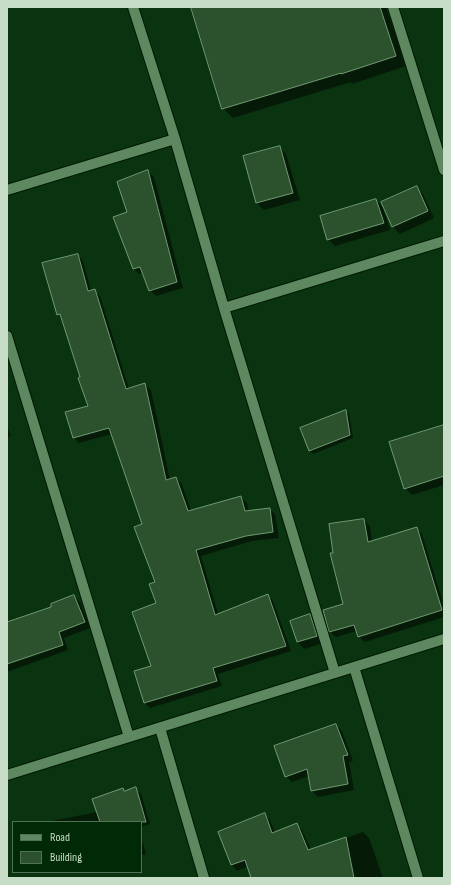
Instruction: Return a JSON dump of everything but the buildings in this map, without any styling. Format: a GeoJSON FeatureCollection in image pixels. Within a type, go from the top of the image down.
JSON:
{"type":"FeatureCollection","features":[{"type":"Feature","properties":{"kind":"street"},"geometry":{"type":"LineString","coordinates":[[133,7],[175,139],[224,308],[335,673]]}},
{"type":"Feature","properties":{"kind":"street"},"geometry":{"type":"LineString","coordinates":[[393,7],[444,170]]}},
{"type":"Feature","properties":{"kind":"street"},"geometry":{"type":"LineString","coordinates":[[7,190],[175,139]]}},
{"type":"Feature","properties":{"kind":"street"},"geometry":{"type":"LineString","coordinates":[[224,308],[444,241]]}},
{"type":"Feature","properties":{"kind":"street"},"geometry":{"type":"LineString","coordinates":[[7,336],[10,359],[63,518],[129,737]]}},
{"type":"Feature","properties":{"kind":"street"},"geometry":{"type":"LineString","coordinates":[[7,775],[444,639]]}},
{"type":"Feature","properties":{"kind":"street"},"geometry":{"type":"LineString","coordinates":[[354,667],[418,878]]}},
{"type":"Feature","properties":{"kind":"street"},"geometry":{"type":"LineString","coordinates":[[160,728],[204,878]]}}]}
